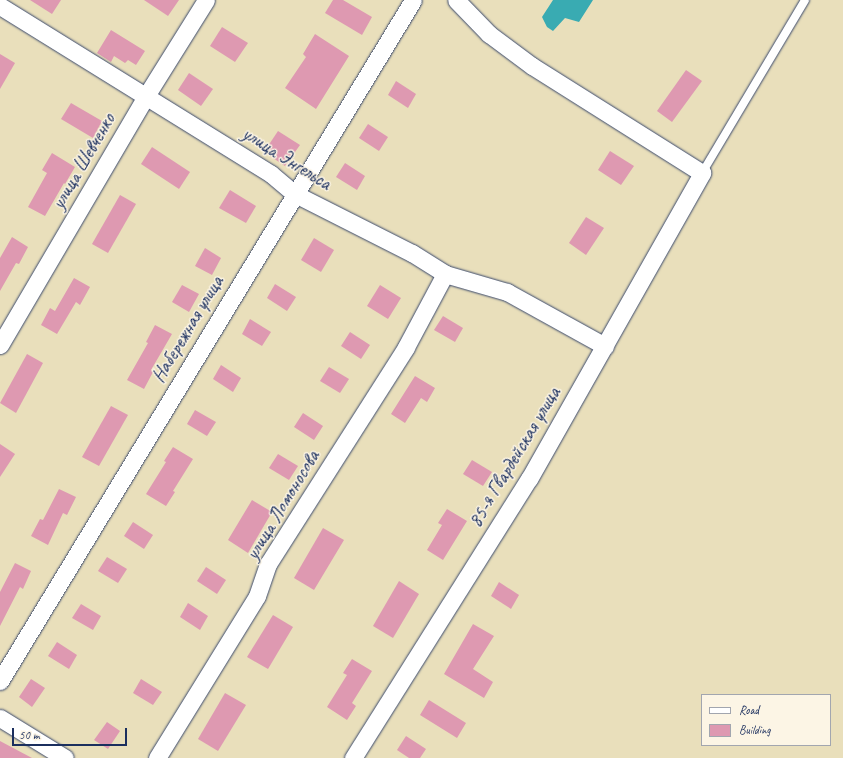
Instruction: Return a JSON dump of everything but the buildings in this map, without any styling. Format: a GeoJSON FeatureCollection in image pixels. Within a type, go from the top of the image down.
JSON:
{"type":"FeatureCollection","features":[{"type":"Feature","properties":{"kind":"street","name":"улица Шевченко"},"geometry":{"type":"LineString","coordinates":[[0,345],[146,96],[206,0]]}},
{"type":"Feature","properties":{"kind":"street","name":"Набережная улица"},"geometry":{"type":"LineString","coordinates":[[0,681],[414,0]]}},
{"type":"Feature","properties":{"kind":"street"},"geometry":{"type":"LineString","coordinates":[[456,0],[489,34],[532,66],[702,173]]}},
{"type":"Feature","properties":{"kind":"street","name":"улица Энгельса"},"geometry":{"type":"LineString","coordinates":[[0,6],[271,174],[295,194],[412,253],[444,274],[507,292],[605,346]]}},
{"type":"Feature","properties":{"kind":"street","name":"85-я Гвардейская улица"},"geometry":{"type":"LineString","coordinates":[[353,758],[529,479],[702,173]]}},
{"type":"Feature","properties":{"kind":"street","name":"улица Ломоносова"},"geometry":{"type":"LineString","coordinates":[[157,758],[257,596],[268,564],[406,347],[444,274]]}},
{"type":"Feature","properties":{"kind":"street"},"geometry":{"type":"LineString","coordinates":[[0,718],[64,758]]}},
{"type":"Feature","properties":{"kind":"lane"},"geometry":{"type":"LineString","coordinates":[[702,173],[805,0]]}},
{"type":"Feature","properties":{"kind":"water"},"geometry":{"type":"Polygon","coordinates":[[[553,0],[593,0],[579,22],[565,18],[553,31],[547,27],[542,17],[553,0]]]}}]}
